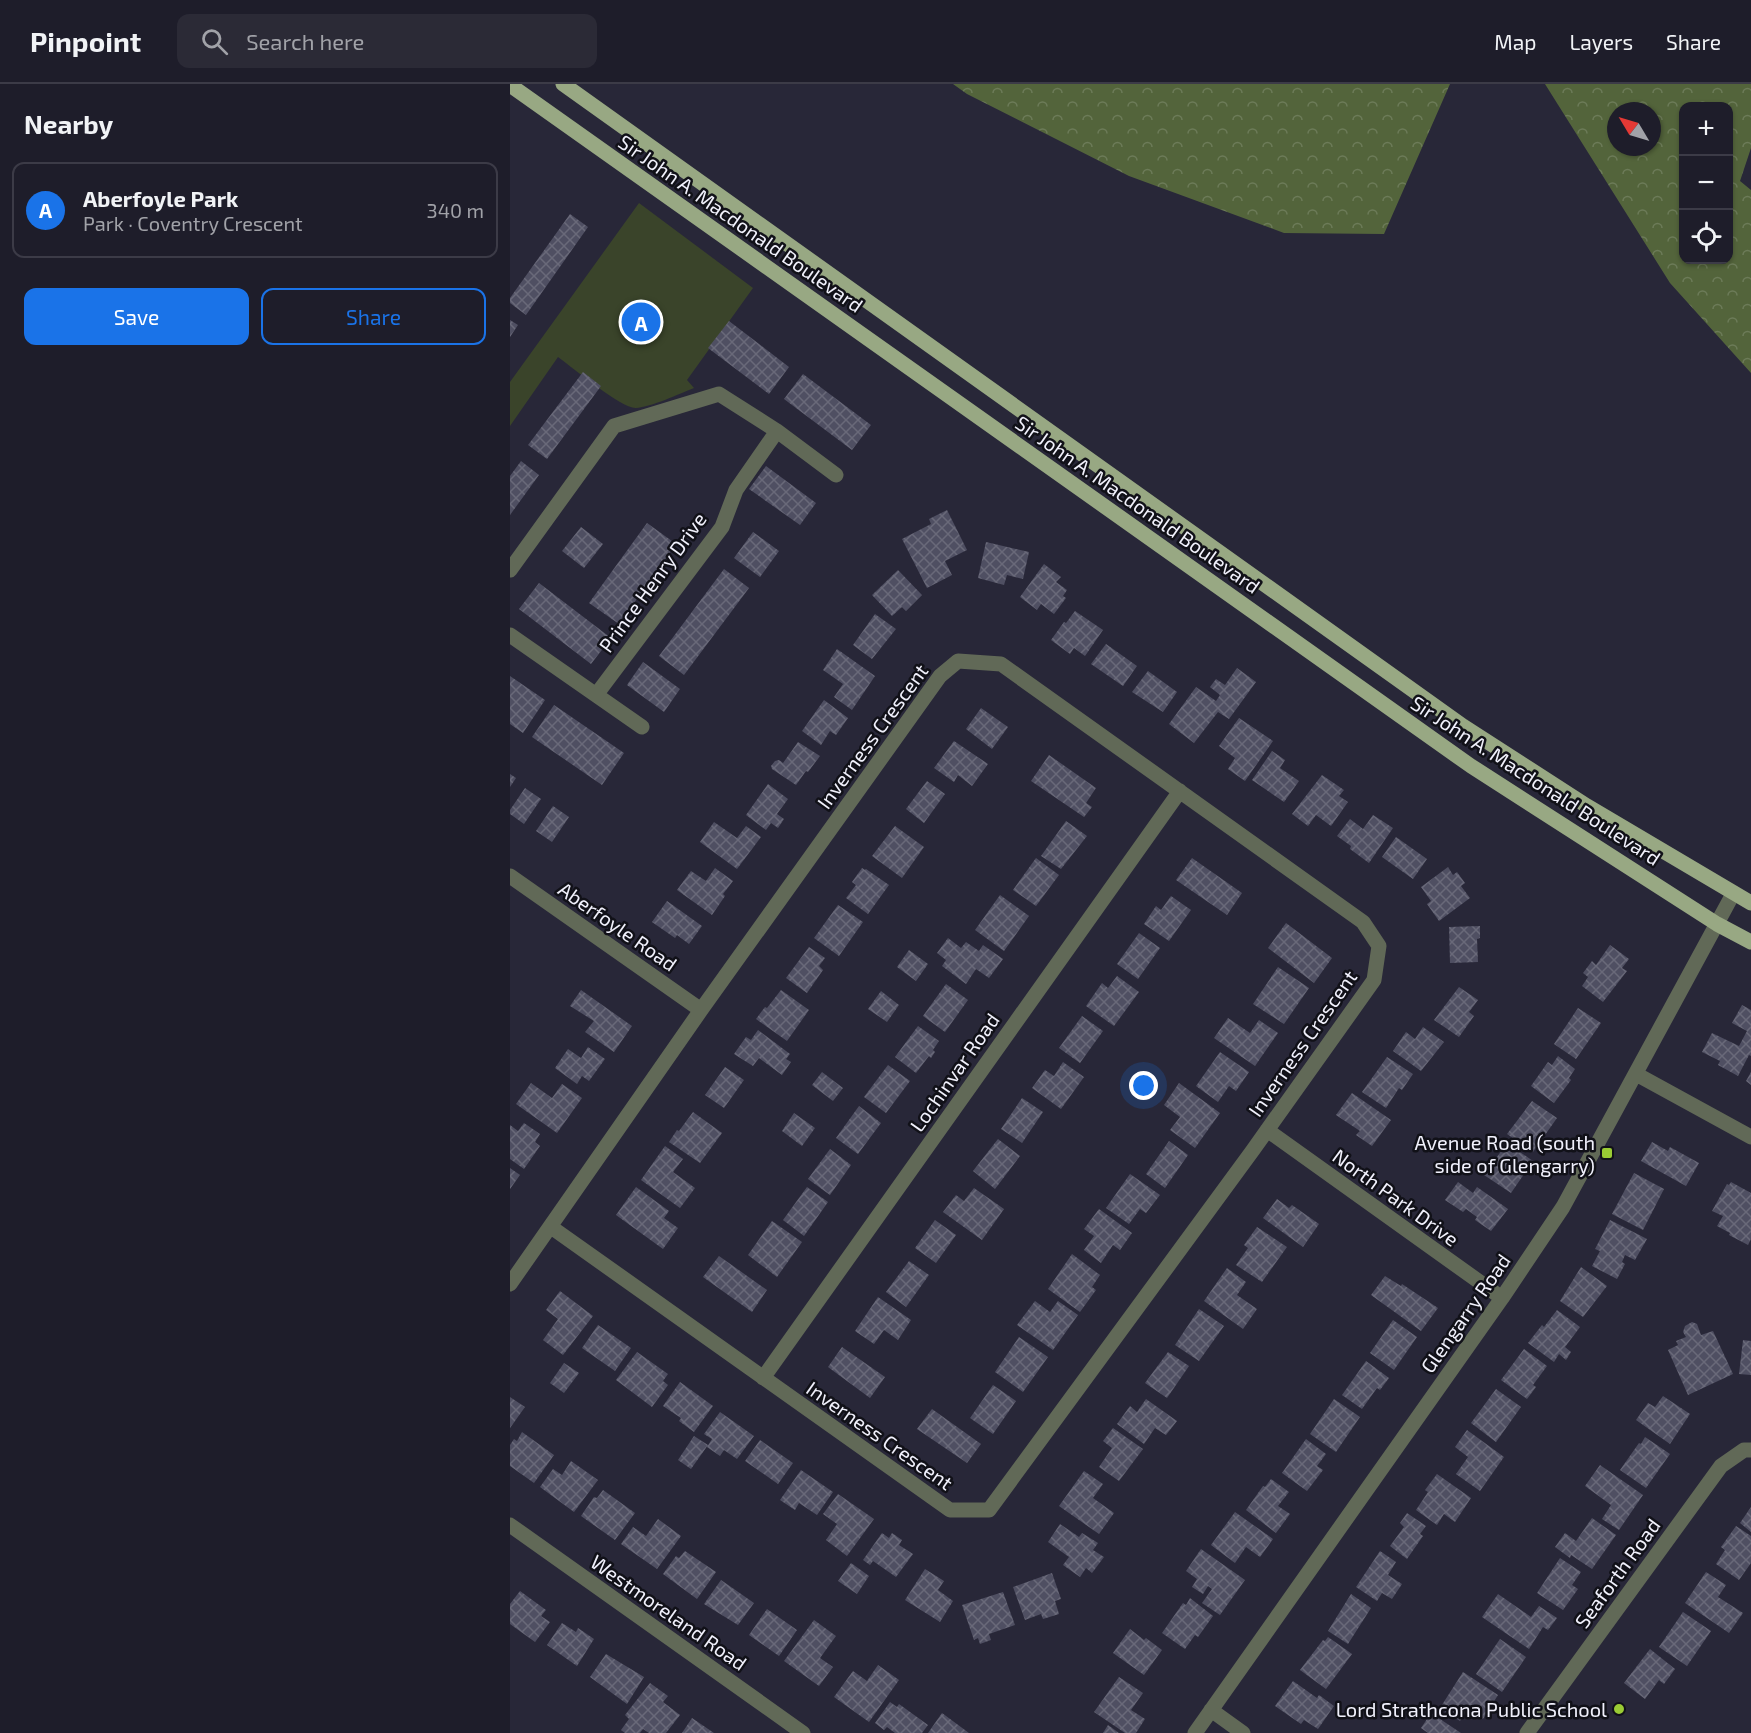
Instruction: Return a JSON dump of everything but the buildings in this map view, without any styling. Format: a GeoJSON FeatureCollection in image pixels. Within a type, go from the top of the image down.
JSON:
{"type":"FeatureCollection","features":[{"type":"Feature","properties":{"kind":"main road","name":"Sir John A. Macdonald Boulevard"},"geometry":{"type":"LineString","coordinates":[[563,84],[1463,726],[1587,806],[1751,903]]}},
{"type":"Feature","properties":{"kind":"main road","name":"Sir John A. Macdonald Boulevard"},"geometry":{"type":"LineString","coordinates":[[510,85],[1471,766],[1717,924],[1751,942]]}},
{"type":"Feature","properties":{"kind":"street"},"geometry":{"type":"LineString","coordinates":[[510,570],[614,426],[718,394],[777,431],[836,475]]}},
{"type":"Feature","properties":{"kind":"street","name":"Prince Henry Drive"},"geometry":{"type":"LineString","coordinates":[[596,695],[722,527],[736,490],[777,431]]}},
{"type":"Feature","properties":{"kind":"street"},"geometry":{"type":"LineString","coordinates":[[510,635],[642,727]]}},
{"type":"Feature","properties":{"kind":"street","name":"Inverness Crescent"},"geometry":{"type":"LineString","coordinates":[[510,1284],[701,1010],[940,676],[958,661],[1001,664],[1364,922],[1379,946],[1374,980],[989,1510],[950,1510],[551,1227]]}},
{"type":"Feature","properties":{"kind":"street","name":"Lochinvar Road"},"geometry":{"type":"LineString","coordinates":[[763,1378],[1180,791]]}},
{"type":"Feature","properties":{"kind":"street","name":"Aberfoyle Road"},"geometry":{"type":"LineString","coordinates":[[510,876],[701,1010]]}},
{"type":"Feature","properties":{"kind":"street","name":"Glengarry Road"},"geometry":{"type":"LineString","coordinates":[[1195,1733],[1502,1298],[1563,1207],[1733,894]]}},
{"type":"Feature","properties":{"kind":"street"},"geometry":{"type":"LineString","coordinates":[[1636,1074],[1751,1137]]}},
{"type":"Feature","properties":{"kind":"street","name":"North Park Drive"},"geometry":{"type":"LineString","coordinates":[[1267,1130],[1502,1298]]}},
{"type":"Feature","properties":{"kind":"street","name":"Seaforth Road"},"geometry":{"type":"LineString","coordinates":[[1527,1733],[1721,1466],[1744,1450],[1751,1450]]}},
{"type":"Feature","properties":{"kind":"street","name":"Westmoreland Road"},"geometry":{"type":"LineString","coordinates":[[510,1525],[803,1733]]}},
{"type":"Feature","properties":{"kind":"street"},"geometry":{"type":"LineString","coordinates":[[1211,1710],[1243,1733]]}},
{"type":"Feature","properties":{"kind":"green space"},"geometry":{"type":"Polygon","coordinates":[[[953,84],[1450,84],[1384,234],[1284,233],[1129,176],[967,94],[953,84]]]}},
{"type":"Feature","properties":{"kind":"green space"},"geometry":{"type":"Polygon","coordinates":[[[1545,84],[1751,84],[1751,148],[1740,181],[1751,190],[1751,373],[1670,283],[1545,84]]]}},
{"type":"Feature","properties":{"kind":"green space"},"geometry":{"type":"Polygon","coordinates":[[[639,203],[753,288],[687,380],[694,388],[649,405],[629,407],[558,357],[510,426],[510,382],[639,203]]]}},
{"type":"Feature","properties":{"kind":"place","name":"Aberfoyle Park"},"geometry":{"type":"Point","coordinates":[641,322]}},
{"type":"Feature","properties":{"kind":"place","name":"Avenue Road (south side of Glengarry)"},"geometry":{"type":"Point","coordinates":[1607,1153]}},
{"type":"Feature","properties":{"kind":"place","name":"Lord Strathcona Public School"},"geometry":{"type":"Point","coordinates":[1619,1709]}}]}
